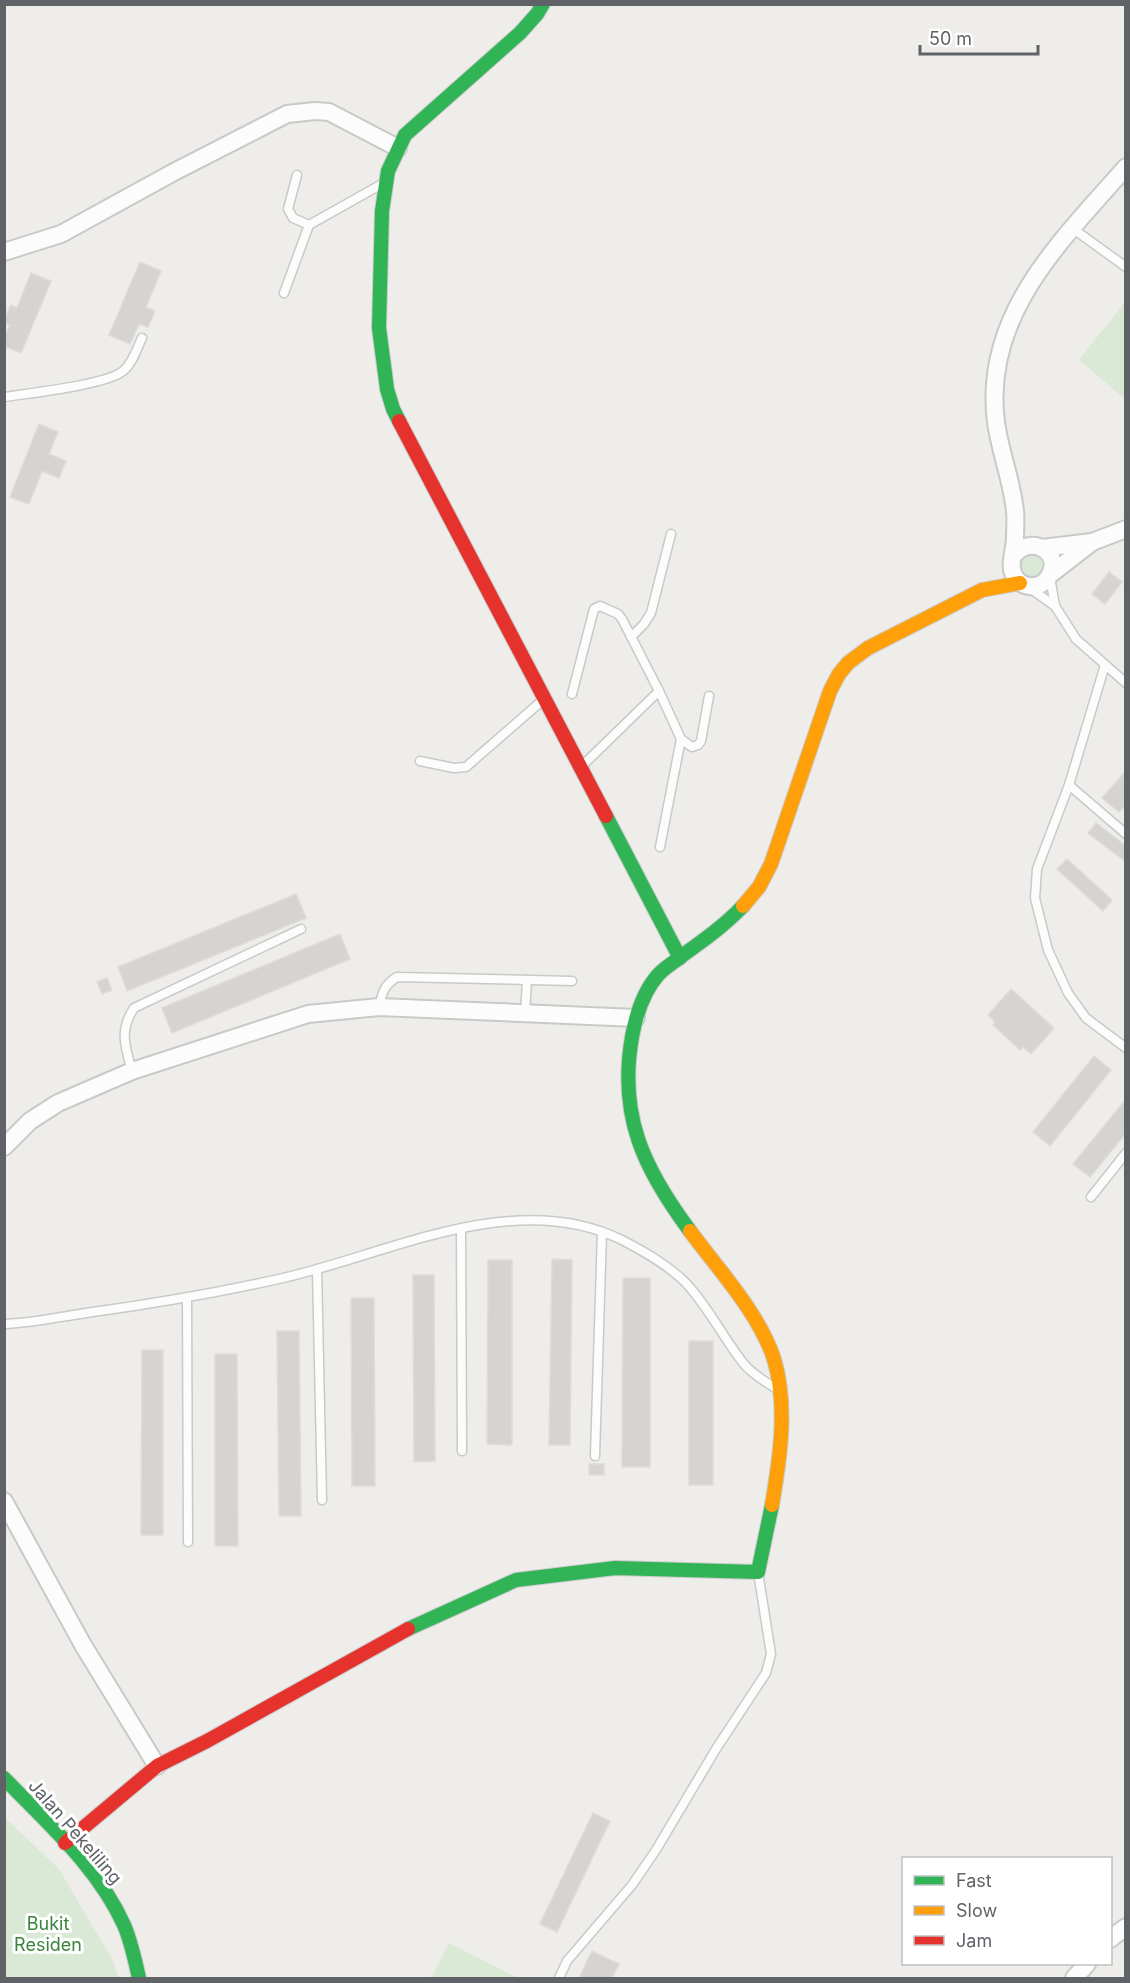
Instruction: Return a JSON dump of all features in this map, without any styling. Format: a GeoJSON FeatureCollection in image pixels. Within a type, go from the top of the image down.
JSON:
{"type":"FeatureCollection","features":[{"type":"Feature","properties":{"kind":"street"},"geometry":{"type":"LineString","coordinates":[[543,4],[519,33],[405,135],[398,148],[385,182],[378,297],[378,331],[385,384],[393,409],[680,958]]}},
{"type":"Feature","properties":{"kind":"street"},"geometry":{"type":"LineString","coordinates":[[4,252],[61,234],[287,114],[329,112],[398,148]]}},
{"type":"Feature","properties":{"kind":"street"},"geometry":{"type":"LineString","coordinates":[[1092,542],[1039,585],[1032,587],[1023,584],[1012,573],[1015,511],[996,420],[996,377],[1005,334],[1023,293],[1042,264],[1125,167]]}},
{"type":"Feature","properties":{"kind":"street"},"geometry":{"type":"LineString","coordinates":[[1015,511],[1051,559],[1050,575]]}},
{"type":"Feature","properties":{"kind":"street"},"geometry":{"type":"LineString","coordinates":[[982,590],[1025,546],[1040,547],[1092,542],[1125,529]]}},
{"type":"Feature","properties":{"kind":"street"},"geometry":{"type":"LineString","coordinates":[[65,1843],[111,1807],[157,1766],[207,1741],[396,1635],[470,1599],[516,1580],[615,1568],[758,1572],[779,1454],[780,1390],[775,1363],[759,1326],[657,1182],[642,1156],[631,1122],[628,1071],[636,1018],[654,980],[664,969],[732,918],[763,880],[787,821],[830,691],[848,663],[868,648],[982,590],[1023,584]]}},
{"type":"Feature","properties":{"kind":"street"},"geometry":{"type":"LineString","coordinates":[[4,1147],[30,1121],[58,1103],[132,1071],[308,1014],[379,1007],[636,1018]]}},
{"type":"Feature","properties":{"kind":"street"},"geometry":{"type":"LineString","coordinates":[[4,1501],[83,1645],[157,1766]]}},
{"type":"Feature","properties":{"kind":"street","name":"Jalan Pekeliling"},"geometry":{"type":"LineString","coordinates":[[4,1778],[65,1843],[113,1904],[131,1943],[140,1978]]}},
{"type":"Feature","properties":{"kind":"street"},"geometry":{"type":"LineString","coordinates":[[1112,1937],[1125,1927]]}},
{"type":"Feature","properties":{"kind":"street"},"geometry":{"type":"LineString","coordinates":[[1074,1978],[1086,1965]]}},
{"type":"Feature","properties":{"kind":"lane"},"geometry":{"type":"LineString","coordinates":[[297,175],[288,209],[293,218],[309,225]]}},
{"type":"Feature","properties":{"kind":"lane"},"geometry":{"type":"LineString","coordinates":[[284,293],[309,225],[385,182]]}},
{"type":"Feature","properties":{"kind":"lane"},"geometry":{"type":"LineString","coordinates":[[1072,228],[1125,267]]}},
{"type":"Feature","properties":{"kind":"lane"},"geometry":{"type":"LineString","coordinates":[[4,397],[80,385],[118,374],[129,366],[142,338]]}},
{"type":"Feature","properties":{"kind":"lane"},"geometry":{"type":"LineString","coordinates":[[631,637],[651,614],[671,534]]}},
{"type":"Feature","properties":{"kind":"lane"},"geometry":{"type":"LineString","coordinates":[[1050,575],[1055,606]]}},
{"type":"Feature","properties":{"kind":"lane"},"geometry":{"type":"LineString","coordinates":[[1023,584],[1055,606],[1076,639],[1125,683]]}},
{"type":"Feature","properties":{"kind":"lane"},"geometry":{"type":"LineString","coordinates":[[572,694],[594,609],[600,606],[618,614],[659,691],[681,739],[692,747],[701,741],[709,696]]}},
{"type":"Feature","properties":{"kind":"lane"},"geometry":{"type":"LineString","coordinates":[[1105,665],[1069,785],[1037,869],[1035,898],[1048,950],[1068,993],[1086,1018],[1125,1048]]}},
{"type":"Feature","properties":{"kind":"lane"},"geometry":{"type":"LineString","coordinates":[[580,768],[659,691]]}},
{"type":"Feature","properties":{"kind":"lane"},"geometry":{"type":"LineString","coordinates":[[420,761],[454,768],[466,766],[544,699]]}},
{"type":"Feature","properties":{"kind":"lane"},"geometry":{"type":"LineString","coordinates":[[660,847],[681,739]]}},
{"type":"Feature","properties":{"kind":"lane"},"geometry":{"type":"LineString","coordinates":[[1069,785],[1125,834]]}},
{"type":"Feature","properties":{"kind":"lane"},"geometry":{"type":"LineString","coordinates":[[132,1071],[123,1032],[126,1020],[134,1008],[301,929]]}},
{"type":"Feature","properties":{"kind":"lane"},"geometry":{"type":"LineString","coordinates":[[379,1007],[383,989],[390,981],[397,978],[572,981]]}},
{"type":"Feature","properties":{"kind":"lane"},"geometry":{"type":"LineString","coordinates":[[525,1014],[527,980]]}},
{"type":"Feature","properties":{"kind":"lane"},"geometry":{"type":"LineString","coordinates":[[1091,1197],[1125,1153]]}},
{"type":"Feature","properties":{"kind":"lane"},"geometry":{"type":"LineString","coordinates":[[4,1323],[187,1299],[317,1269],[461,1230],[526,1220],[552,1220],[602,1232],[659,1260],[686,1284],[745,1366],[780,1390]]}},
{"type":"Feature","properties":{"kind":"lane"},"geometry":{"type":"LineString","coordinates":[[461,1230],[462,1451]]}},
{"type":"Feature","properties":{"kind":"lane"},"geometry":{"type":"LineString","coordinates":[[595,1456],[602,1232]]}},
{"type":"Feature","properties":{"kind":"lane"},"geometry":{"type":"LineString","coordinates":[[317,1269],[322,1500]]}},
{"type":"Feature","properties":{"kind":"lane"},"geometry":{"type":"LineString","coordinates":[[187,1299],[188,1542]]}},
{"type":"Feature","properties":{"kind":"lane"},"geometry":{"type":"LineString","coordinates":[[559,1978],[567,1961],[644,1868],[716,1749],[766,1673],[771,1654],[758,1572]]}},
{"type":"Feature","properties":{"kind":"green space"},"geometry":{"type":"Polygon","coordinates":[[[1125,302],[1125,399],[1079,360],[1125,302]]]}},
{"type":"Feature","properties":{"kind":"green space"},"geometry":{"type":"Polygon","coordinates":[[[1032,553],[1041,557],[1045,566],[1041,575],[1032,579],[1023,575],[1019,566],[1023,557],[1032,553]]]}},
{"type":"Feature","properties":{"kind":"green space","name":"Bukit Residen"},"geometry":{"type":"Polygon","coordinates":[[[4,1817],[59,1869],[112,1959],[119,1978],[5,1978],[4,1817]]]}},
{"type":"Feature","properties":{"kind":"green space"},"geometry":{"type":"Polygon","coordinates":[[[449,1943],[518,1978],[431,1978],[449,1943]]]}},
{"type":"Feature","properties":{"kind":"building"},"geometry":{"type":"Polygon","coordinates":[[[140,262],[161,271],[146,307],[155,311],[148,327],[139,324],[130,344],[109,335],[140,262]]]}},
{"type":"Feature","properties":{"kind":"building"},"geometry":{"type":"Polygon","coordinates":[[[31,273],[51,281],[21,353],[4,346],[4,337],[10,325],[4,323],[4,320],[11,305],[17,308],[31,273]]]}},
{"type":"Feature","properties":{"kind":"building"},"geometry":{"type":"Polygon","coordinates":[[[39,424],[58,432],[49,454],[66,461],[59,478],[42,471],[29,504],[10,497],[39,424]]]}},
{"type":"Feature","properties":{"kind":"building"},"geometry":{"type":"Polygon","coordinates":[[[1109,572],[1122,582],[1105,604],[1092,594],[1109,572]]]}},
{"type":"Feature","properties":{"kind":"building"},"geometry":{"type":"Polygon","coordinates":[[[1126,771],[1126,805],[1119,812],[1102,798],[1126,771]]]}},
{"type":"Feature","properties":{"kind":"building"},"geometry":{"type":"Polygon","coordinates":[[[1096,823],[1126,846],[1126,862],[1088,833],[1096,823]]]}},
{"type":"Feature","properties":{"kind":"building"},"geometry":{"type":"Polygon","coordinates":[[[1067,859],[1112,900],[1103,911],[1057,869],[1067,859]]]}},
{"type":"Feature","properties":{"kind":"building"},"geometry":{"type":"Polygon","coordinates":[[[296,894],[306,918],[127,991],[118,967],[296,894]]]}},
{"type":"Feature","properties":{"kind":"building"},"geometry":{"type":"Polygon","coordinates":[[[340,934],[350,959],[172,1033],[162,1008],[340,934]]]}},
{"type":"Feature","properties":{"kind":"building"},"geometry":{"type":"Polygon","coordinates":[[[107,978],[112,990],[102,994],[97,982],[107,978]]]}},
{"type":"Feature","properties":{"kind":"building"},"geometry":{"type":"Polygon","coordinates":[[[1011,989],[1054,1028],[1031,1054],[1023,1047],[1020,1050],[993,1025],[995,1022],[988,1015],[1011,989]]]}},
{"type":"Feature","properties":{"kind":"building"},"geometry":{"type":"Polygon","coordinates":[[[1094,1056],[1111,1070],[1050,1146],[1033,1132],[1094,1056]]]}},
{"type":"Feature","properties":{"kind":"building"},"geometry":{"type":"Polygon","coordinates":[[[1126,1099],[1126,1133],[1090,1177],[1073,1164],[1126,1099]]]}},
{"type":"Feature","properties":{"kind":"building"},"geometry":{"type":"Polygon","coordinates":[[[552,1259],[572,1260],[570,1445],[549,1445],[552,1259]]]}},
{"type":"Feature","properties":{"kind":"building"},"geometry":{"type":"Polygon","coordinates":[[[488,1260],[512,1260],[512,1445],[487,1444],[488,1260]]]}},
{"type":"Feature","properties":{"kind":"building"},"geometry":{"type":"Polygon","coordinates":[[[413,1275],[434,1275],[435,1461],[414,1462],[413,1275]]]}},
{"type":"Feature","properties":{"kind":"building"},"geometry":{"type":"Polygon","coordinates":[[[623,1278],[650,1278],[650,1467],[622,1467],[623,1278]]]}},
{"type":"Feature","properties":{"kind":"building"},"geometry":{"type":"Polygon","coordinates":[[[351,1298],[374,1298],[375,1486],[352,1486],[351,1298]]]}},
{"type":"Feature","properties":{"kind":"building"},"geometry":{"type":"Polygon","coordinates":[[[277,1331],[299,1331],[301,1516],[279,1516],[277,1331]]]}},
{"type":"Feature","properties":{"kind":"building"},"geometry":{"type":"Polygon","coordinates":[[[689,1341],[713,1341],[713,1485],[689,1485],[689,1341]]]}},
{"type":"Feature","properties":{"kind":"building"},"geometry":{"type":"Polygon","coordinates":[[[142,1350],[163,1350],[163,1535],[141,1535],[142,1350]]]}},
{"type":"Feature","properties":{"kind":"building"},"geometry":{"type":"Polygon","coordinates":[[[215,1354],[237,1354],[238,1546],[215,1546],[215,1354]]]}},
{"type":"Feature","properties":{"kind":"building"},"geometry":{"type":"Polygon","coordinates":[[[589,1464],[604,1464],[604,1475],[589,1475],[589,1464]]]}},
{"type":"Feature","properties":{"kind":"building"},"geometry":{"type":"Polygon","coordinates":[[[593,1813],[610,1821],[557,1932],[540,1924],[593,1813]]]}},
{"type":"Feature","properties":{"kind":"building"},"geometry":{"type":"Polygon","coordinates":[[[592,1951],[619,1964],[612,1978],[579,1978],[592,1951]]]}},
{"type":"Feature","properties":{"kind":"traffic: fast"},"geometry":{"type":"LineString","coordinates":[[399,421],[387,389],[379,328],[382,211],[388,171],[405,135],[520,33],[543,4]]}},
{"type":"Feature","properties":{"kind":"traffic: fast"},"geometry":{"type":"LineString","coordinates":[[606,816],[680,958]]}},
{"type":"Feature","properties":{"kind":"traffic: fast"},"geometry":{"type":"LineString","coordinates":[[690,1231],[660,1186],[638,1140],[629,1092],[632,1037],[641,1004],[658,975],[722,926],[743,906]]}},
{"type":"Feature","properties":{"kind":"traffic: fast"},"geometry":{"type":"LineString","coordinates":[[408,1629],[516,1580],[615,1568],[758,1572],[772,1505]]}},
{"type":"Feature","properties":{"kind":"traffic: fast"},"geometry":{"type":"LineString","coordinates":[[4,1778],[54,1829],[100,1884],[124,1925],[139,1978]]}},
{"type":"Feature","properties":{"kind":"traffic: slow"},"geometry":{"type":"LineString","coordinates":[[743,906],[759,887],[771,864],[830,691],[848,663],[868,648],[982,590],[1020,583]]}},
{"type":"Feature","properties":{"kind":"traffic: slow"},"geometry":{"type":"LineString","coordinates":[[690,1231],[748,1308],[774,1359],[782,1413],[780,1451],[772,1505]]}},
{"type":"Feature","properties":{"kind":"traffic: jam"},"geometry":{"type":"LineString","coordinates":[[399,421],[606,816]]}},
{"type":"Feature","properties":{"kind":"traffic: jam"},"geometry":{"type":"LineString","coordinates":[[65,1843],[157,1766],[207,1741],[408,1629]]}}]}
